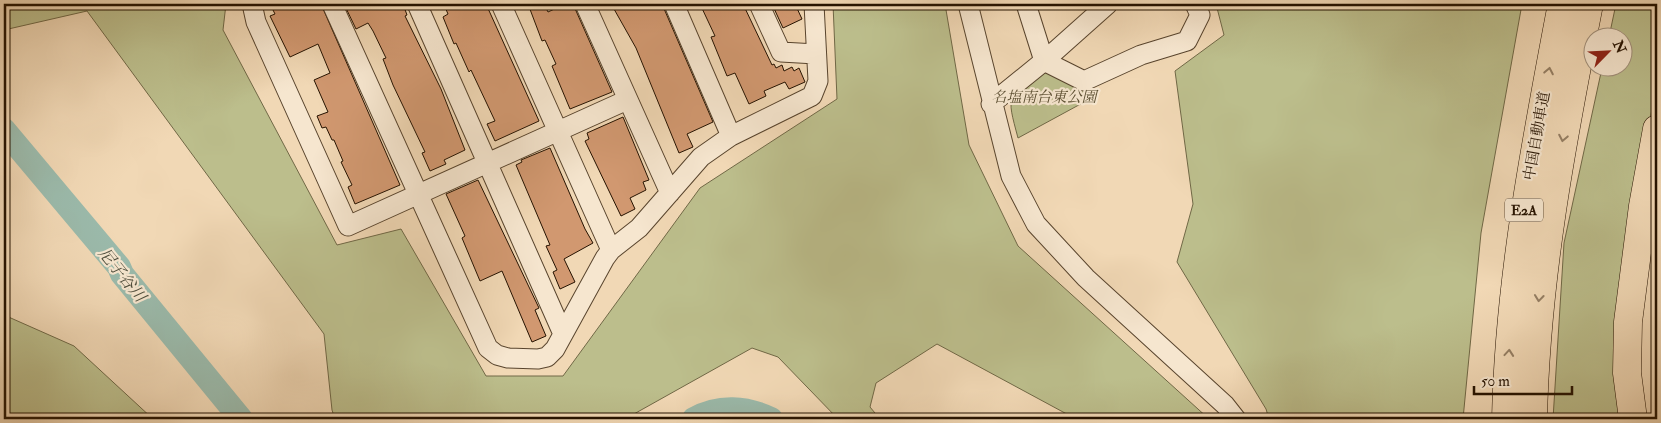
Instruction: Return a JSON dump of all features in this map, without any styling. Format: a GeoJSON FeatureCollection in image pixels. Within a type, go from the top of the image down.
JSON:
{"type":"FeatureCollection","features":[{"type":"Feature","properties":{"kind":"highway","name":"中国自動車道"},"geometry":{"type":"LineString","coordinates":[[1506,419],[1510,345],[1522,223],[1562,4]]}},
{"type":"Feature","properties":{"kind":"highway","name":"中国自動車道"},"geometry":{"type":"LineString","coordinates":[[1533,419],[1539,300],[1548,227],[1589,4]]}},
{"type":"Feature","properties":{"kind":"highway"},"geometry":{"type":"LineString","coordinates":[[1633,419],[1627,373],[1628,322],[1643,206],[1657,129]]}},
{"type":"Feature","properties":{"kind":"highway"},"geometry":{"type":"LineString","coordinates":[[1645,419],[1641,367],[1657,219]]}},
{"type":"Feature","properties":{"kind":"street"},"geometry":{"type":"LineString","coordinates":[[252,4],[256,22],[348,226],[627,100]]}},
{"type":"Feature","properties":{"kind":"street"},"geometry":{"type":"LineString","coordinates":[[332,4],[488,348],[497,355],[508,358],[538,359],[547,357],[563,334],[611,250],[639,228],[701,157],[731,136],[812,96],[818,81],[814,4]]}},
{"type":"Feature","properties":{"kind":"street"},"geometry":{"type":"LineString","coordinates":[[417,4],[563,334]]}},
{"type":"Feature","properties":{"kind":"street"},"geometry":{"type":"LineString","coordinates":[[500,4],[611,250]]}},
{"type":"Feature","properties":{"kind":"street"},"geometry":{"type":"LineString","coordinates":[[585,4],[670,194]]}},
{"type":"Feature","properties":{"kind":"street"},"geometry":{"type":"LineString","coordinates":[[674,4],[731,136]]}},
{"type":"Feature","properties":{"kind":"street"},"geometry":{"type":"LineString","coordinates":[[759,4],[781,52],[816,54]]}},
{"type":"Feature","properties":{"kind":"street"},"geometry":{"type":"LineString","coordinates":[[968,4],[991,104],[1011,176],[1036,224],[1086,278],[1226,405],[1236,419]]}},
{"type":"Feature","properties":{"kind":"street"},"geometry":{"type":"LineString","coordinates":[[1026,4],[1044,60],[1084,82],[1141,55],[1188,41],[1200,15],[1195,4]]}},
{"type":"Feature","properties":{"kind":"street"},"geometry":{"type":"LineString","coordinates":[[991,104],[1108,4]]}},
{"type":"Feature","properties":{"kind":"green space"},"geometry":{"type":"Polygon","coordinates":[[[4,4],[226,4],[223,30],[337,245],[401,229],[486,376],[563,376],[700,188],[837,99],[833,4],[945,4],[969,145],[1018,246],[1209,419],[1076,419],[937,344],[876,383],[870,407],[880,419],[838,419],[778,357],[752,348],[625,419],[335,419],[332,410],[324,334],[87,11],[4,30],[4,4]]]}},
{"type":"Feature","properties":{"kind":"green space"},"geometry":{"type":"Polygon","coordinates":[[[1216,4],[1522,4],[1481,233],[1463,419],[1269,419],[1266,409],[1177,262],[1193,204],[1175,71],[1224,35],[1216,4]]]}},
{"type":"Feature","properties":{"kind":"green space"},"geometry":{"type":"Polygon","coordinates":[[[1616,4],[1657,4],[1657,83],[1624,256],[1622,419],[1553,419],[1564,243],[1600,78],[1634,78],[1634,28],[1611,28],[1616,4]]]}},
{"type":"Feature","properties":{"kind":"green space","name":"名塩南台東公園"},"geometry":{"type":"Polygon","coordinates":[[[1045,72],[1081,83],[1088,100],[1018,138],[1012,112],[1012,98],[1016,92],[1045,72]]]}},
{"type":"Feature","properties":{"kind":"green space"},"geometry":{"type":"Polygon","coordinates":[[[4,315],[74,346],[153,419],[4,419],[4,315]]]}},
{"type":"Feature","properties":{"kind":"building"},"geometry":{"type":"Polygon","coordinates":[[[270,4],[321,4],[400,185],[355,204],[348,187],[352,185],[341,162],[343,161],[334,140],[332,140],[326,127],[322,128],[317,116],[328,112],[314,80],[330,73],[318,44],[290,57],[270,16],[275,14],[270,4]]]}},
{"type":"Feature","properties":{"kind":"building"},"geometry":{"type":"Polygon","coordinates":[[[344,4],[403,4],[407,15],[405,16],[441,89],[465,150],[444,160],[446,164],[430,171],[422,153],[425,152],[393,85],[383,59],[386,58],[373,31],[368,23],[356,29],[344,4]]]}},
{"type":"Feature","properties":{"kind":"building"},"geometry":{"type":"Polygon","coordinates":[[[452,4],[486,4],[539,121],[495,141],[487,124],[495,121],[471,70],[469,72],[456,43],[454,44],[443,17],[448,14],[445,7],[452,4]]]}},
{"type":"Feature","properties":{"kind":"building"},"geometry":{"type":"Polygon","coordinates":[[[528,4],[544,4],[548,12],[565,4],[573,4],[612,92],[570,109],[552,66],[556,64],[545,40],[542,41],[528,4]]]}},
{"type":"Feature","properties":{"kind":"building"},"geometry":{"type":"Polygon","coordinates":[[[625,4],[662,4],[713,122],[687,134],[693,147],[679,153],[636,48],[614,9],[625,4]]]}},
{"type":"Feature","properties":{"kind":"building"},"geometry":{"type":"Polygon","coordinates":[[[700,4],[743,4],[772,65],[774,64],[776,68],[782,65],[784,71],[792,67],[794,71],[799,68],[805,82],[789,89],[785,82],[764,91],[766,96],[749,104],[735,73],[727,76],[711,37],[715,36],[700,4]]]}},
{"type":"Feature","properties":{"kind":"building"},"geometry":{"type":"Polygon","coordinates":[[[772,4],[795,4],[802,19],[783,28],[772,4]]]}},
{"type":"Feature","properties":{"kind":"building"},"geometry":{"type":"Polygon","coordinates":[[[623,117],[649,180],[643,182],[646,190],[630,198],[635,209],[621,216],[585,141],[589,139],[587,133],[623,117]]]}},
{"type":"Feature","properties":{"kind":"building"},"geometry":{"type":"Polygon","coordinates":[[[550,148],[585,229],[593,243],[564,259],[575,282],[560,289],[553,272],[557,270],[546,246],[550,245],[516,165],[522,162],[521,160],[550,148]]]}},
{"type":"Feature","properties":{"kind":"building"},"geometry":{"type":"Polygon","coordinates":[[[478,180],[539,308],[535,310],[546,336],[532,342],[502,271],[480,281],[462,238],[465,236],[446,194],[478,180]]]}},
{"type":"Feature","properties":{"kind":"waterway","name":"尼子谷川"},"geometry":{"type":"LineString","coordinates":[[4,130],[119,267],[122,274],[241,419]]}},
{"type":"Feature","properties":{"kind":"waterway","name":"尼子谷川"},"geometry":{"type":"LineString","coordinates":[[694,419],[713,411],[732,409],[752,412],[771,419]]}}]}
